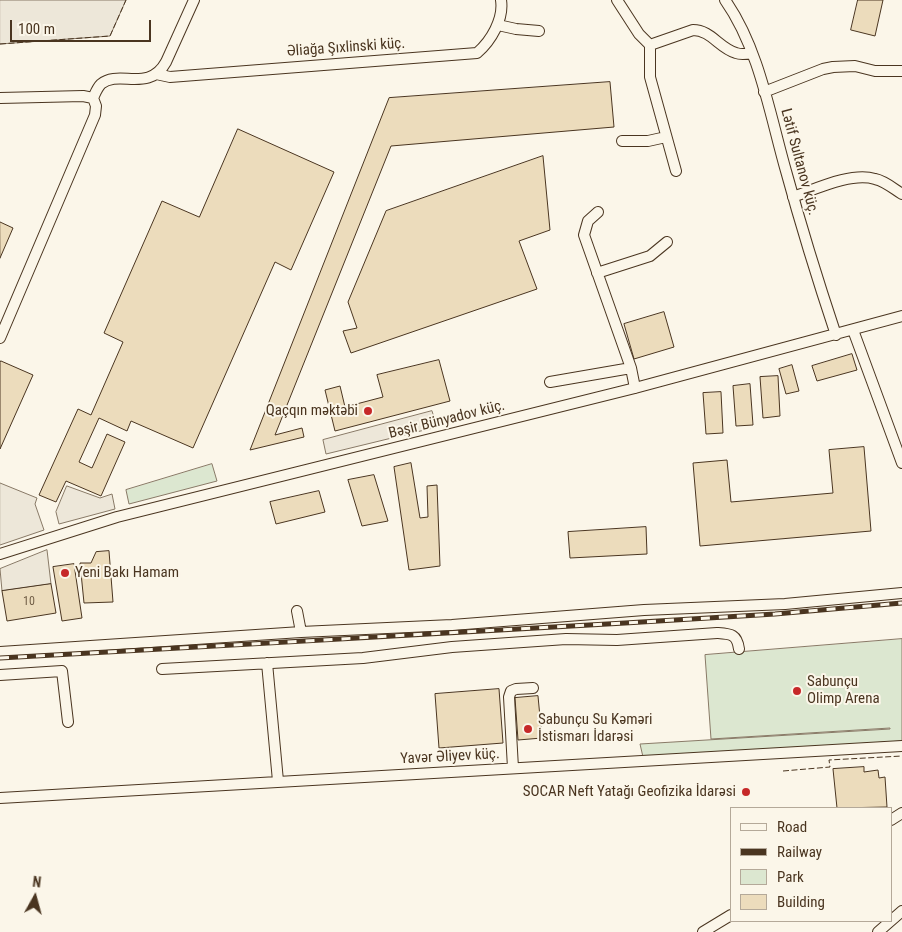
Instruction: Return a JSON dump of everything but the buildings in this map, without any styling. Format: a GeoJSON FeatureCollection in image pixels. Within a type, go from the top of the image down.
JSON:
{"type":"FeatureCollection","features":[{"type":"Feature","properties":{"kind":"street"},"geometry":{"type":"LineString","coordinates":[[156,74],[166,62],[194,0]]}},
{"type":"Feature","properties":{"kind":"street","name":"Əliağa Şıxlinski küç."},"geometry":{"type":"LineString","coordinates":[[93,98],[98,87],[108,81],[143,78],[156,74],[170,77],[477,53],[498,25],[502,10],[501,0]]}},
{"type":"Feature","properties":{"kind":"street"},"geometry":{"type":"LineString","coordinates":[[617,0],[639,34],[650,45],[650,76],[676,171]]}},
{"type":"Feature","properties":{"kind":"street","name":"Lətif Sultanov küç."},"geometry":{"type":"LineString","coordinates":[[725,0],[740,22],[752,53],[793,197],[836,335]]}},
{"type":"Feature","properties":{"kind":"street"},"geometry":{"type":"LineString","coordinates":[[498,25],[539,31]]}},
{"type":"Feature","properties":{"kind":"street"},"geometry":{"type":"LineString","coordinates":[[650,45],[693,30],[699,30],[706,32],[735,53],[752,53]]}},
{"type":"Feature","properties":{"kind":"street"},"geometry":{"type":"LineString","coordinates":[[764,92],[823,69],[833,67],[855,66],[875,71],[902,71]]}},
{"type":"Feature","properties":{"kind":"street"},"geometry":{"type":"LineString","coordinates":[[0,98],[78,96],[93,98],[96,106],[95,115],[0,338]]}},
{"type":"Feature","properties":{"kind":"street"},"geometry":{"type":"LineString","coordinates":[[622,141],[648,141],[666,137]]}},
{"type":"Feature","properties":{"kind":"street"},"geometry":{"type":"LineString","coordinates":[[793,197],[858,177],[875,179],[902,194]]}},
{"type":"Feature","properties":{"kind":"street"},"geometry":{"type":"LineString","coordinates":[[598,212],[588,221],[584,235],[631,368],[635,388]]}},
{"type":"Feature","properties":{"kind":"street"},"geometry":{"type":"LineString","coordinates":[[597,273],[650,256],[667,242]]}},
{"type":"Feature","properties":{"kind":"street","name":"Bəşir Bünyadov küç."},"geometry":{"type":"LineString","coordinates":[[0,554],[117,517],[635,388],[902,316]]}},
{"type":"Feature","properties":{"kind":"street"},"geometry":{"type":"LineString","coordinates":[[853,330],[902,463]]}},
{"type":"Feature","properties":{"kind":"street"},"geometry":{"type":"LineString","coordinates":[[550,382],[631,368]]}},
{"type":"Feature","properties":{"kind":"street"},"geometry":{"type":"LineString","coordinates":[[0,652],[301,632],[452,625],[644,610],[802,603],[902,593]]}},
{"type":"Feature","properties":{"kind":"street"},"geometry":{"type":"LineString","coordinates":[[297,611],[301,632]]}},
{"type":"Feature","properties":{"kind":"street"},"geometry":{"type":"LineString","coordinates":[[162,668],[363,658],[452,647],[566,639],[617,640],[717,633],[734,636],[738,641],[739,649]]}},
{"type":"Feature","properties":{"kind":"street"},"geometry":{"type":"LineString","coordinates":[[267,663],[278,781]]}},
{"type":"Feature","properties":{"kind":"street"},"geometry":{"type":"LineString","coordinates":[[0,675],[62,671],[68,722]]}},
{"type":"Feature","properties":{"kind":"street"},"geometry":{"type":"LineString","coordinates":[[513,768],[509,696],[511,691],[516,689],[534,688]]}},
{"type":"Feature","properties":{"kind":"street","name":"Yavər Əliyev küç."},"geometry":{"type":"LineString","coordinates":[[0,798],[902,746]]}},
{"type":"Feature","properties":{"kind":"street"},"geometry":{"type":"LineString","coordinates":[[892,920],[902,911]]}},
{"type":"Feature","properties":{"kind":"street"},"geometry":{"type":"LineString","coordinates":[[704,932],[730,916]]}},
{"type":"Feature","properties":{"kind":"street"},"geometry":{"type":"LineString","coordinates":[[878,932],[889,922]]}},
{"type":"Feature","properties":{"kind":"green space"},"geometry":{"type":"Polygon","coordinates":[[[212,464],[217,481],[129,504],[126,490],[212,464]]]}},
{"type":"Feature","properties":{"kind":"green space","name":"Sabunçu Olimp Arena"},"geometry":{"type":"Polygon","coordinates":[[[902,639],[902,741],[643,757],[640,744],[890,729],[711,739],[705,655],[902,639]]]}},
{"type":"Feature","properties":{"kind":"shaded area"},"geometry":{"type":"Polygon","coordinates":[[[0,0],[126,0],[110,36],[0,44],[0,0]]]}},
{"type":"Feature","properties":{"kind":"shaded area"},"geometry":{"type":"Polygon","coordinates":[[[432,411],[437,427],[326,454],[323,440],[432,411]]]}},
{"type":"Feature","properties":{"kind":"shaded area"},"geometry":{"type":"Polygon","coordinates":[[[0,483],[37,498],[35,504],[44,530],[0,545],[0,483]]]}},
{"type":"Feature","properties":{"kind":"shaded area"},"geometry":{"type":"Polygon","coordinates":[[[67,486],[100,498],[112,494],[115,509],[59,524],[56,512],[67,486]]]}},
{"type":"Feature","properties":{"kind":"shaded area"},"geometry":{"type":"Polygon","coordinates":[[[47,550],[51,584],[2,591],[0,569],[47,550]]]}},
{"type":"Feature","properties":{"kind":"railway"},"geometry":{"type":"LineString","coordinates":[[0,658],[775,614],[902,603]]}},
{"type":"Feature","properties":{"kind":"fence"},"geometry":{"type":"LineString","coordinates":[[0,44],[110,36],[126,0]]}},
{"type":"Feature","properties":{"kind":"fence"},"geometry":{"type":"LineString","coordinates":[[783,771],[830,767],[829,760],[902,756]]}},
{"type":"Feature","properties":{"kind":"place","name":"Qaçqın məktəbi"},"geometry":{"type":"Point","coordinates":[368,411]}},
{"type":"Feature","properties":{"kind":"place","name":"Yeni Bakı Hamam"},"geometry":{"type":"Point","coordinates":[65,573]}},
{"type":"Feature","properties":{"kind":"place","name":"Sabunçu Olimp Arena"},"geometry":{"type":"Point","coordinates":[797,691]}},
{"type":"Feature","properties":{"kind":"place","name":"Sabunçu Su Kəməri İstismarı İdarəsi"},"geometry":{"type":"Point","coordinates":[528,729]}},
{"type":"Feature","properties":{"kind":"place","name":"SOCAR Neft Yatağı Geofizika İdarəsi"},"geometry":{"type":"Point","coordinates":[746,792]}}]}
